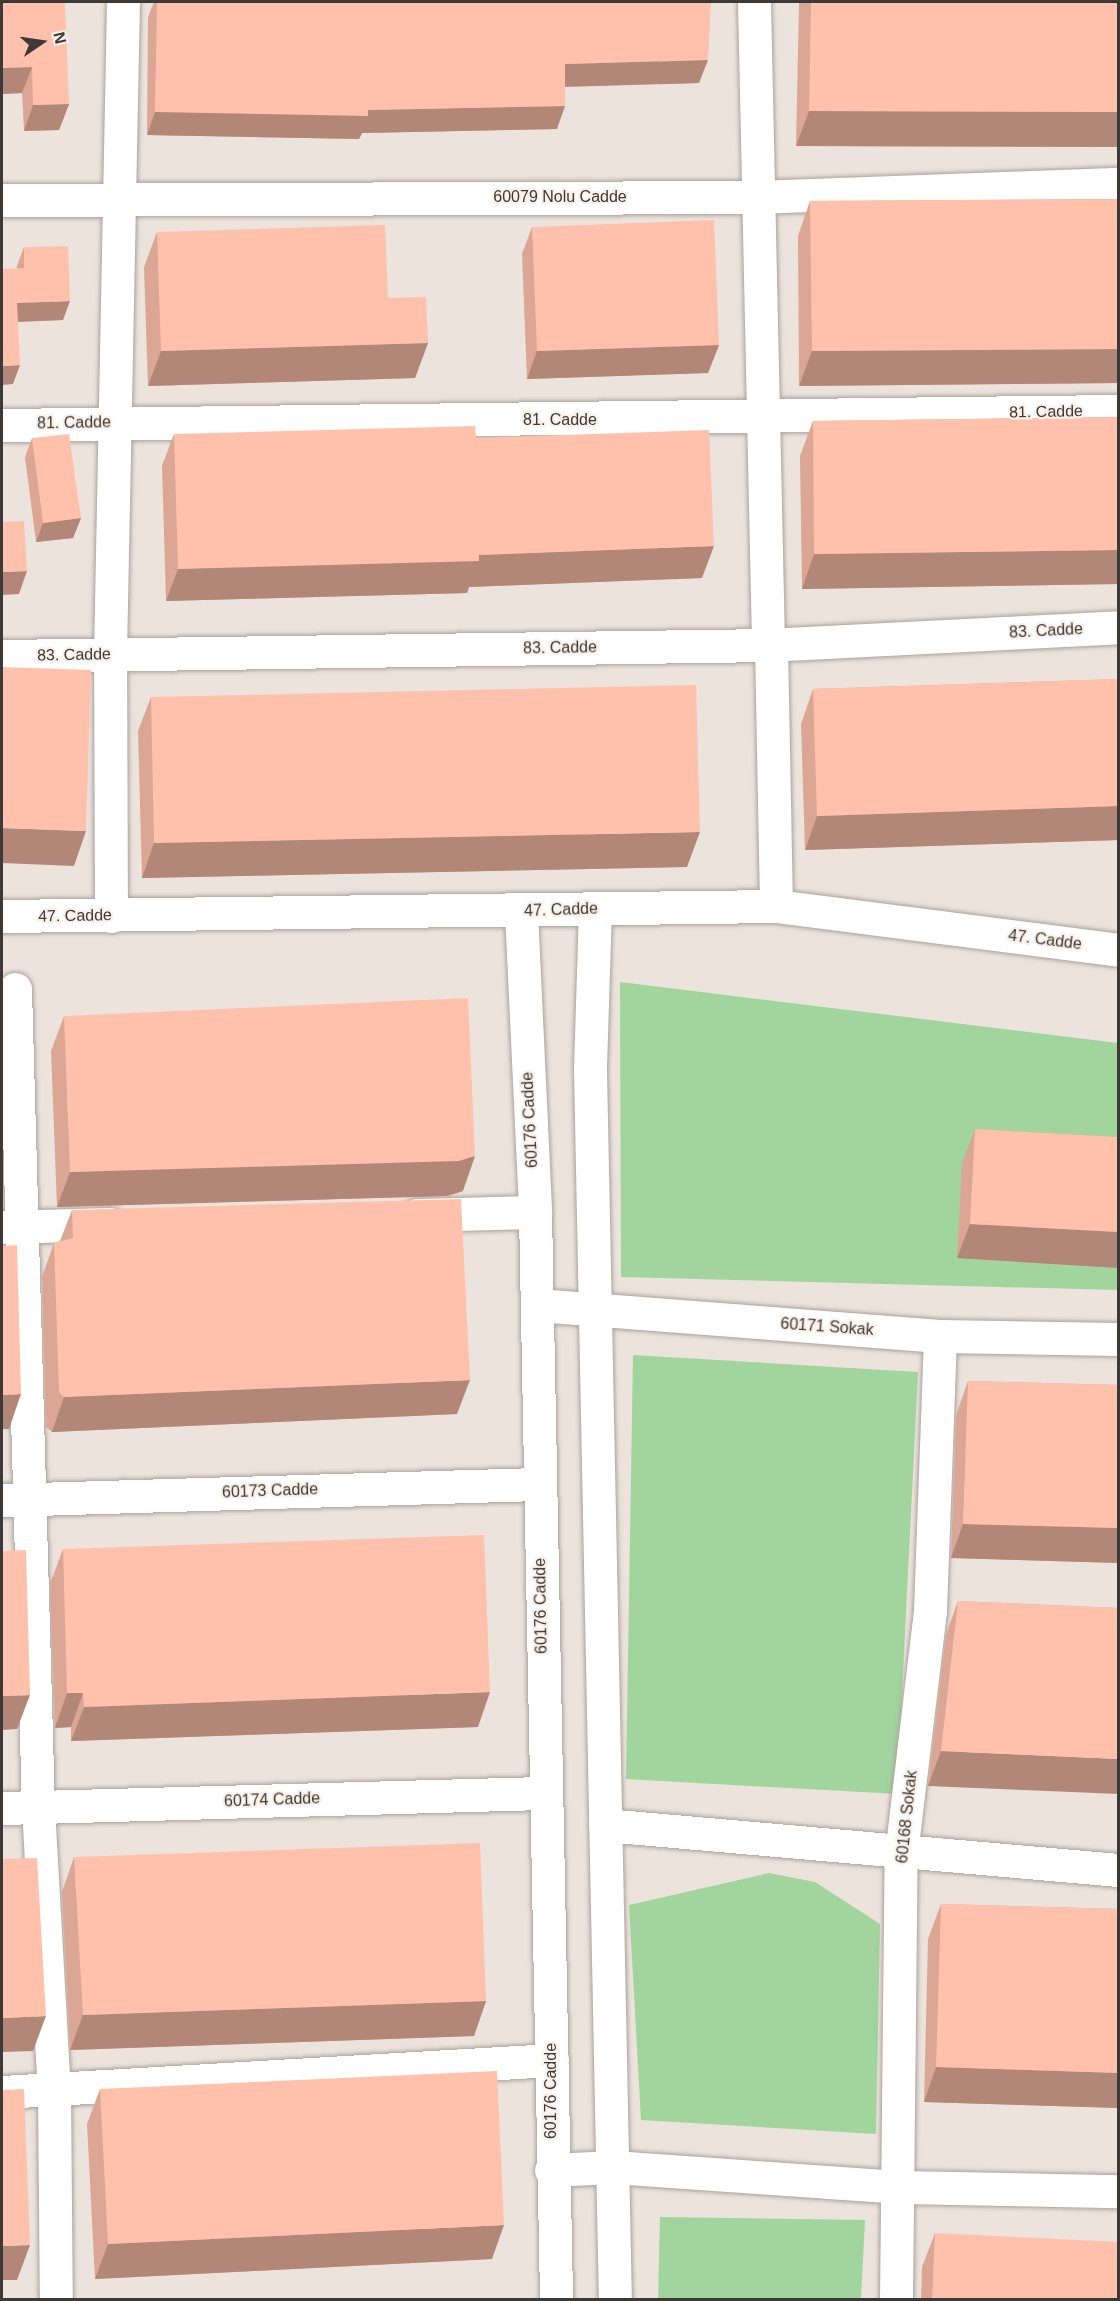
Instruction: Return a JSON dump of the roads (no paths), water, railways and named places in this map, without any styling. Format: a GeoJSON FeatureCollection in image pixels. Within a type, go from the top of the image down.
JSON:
{"type":"FeatureCollection","features":[{"type":"Feature","properties":{"kind":"street"},"geometry":{"type":"LineString","coordinates":[[111,916],[110,654],[121,199],[123,2]]}},
{"type":"Feature","properties":{"kind":"street"},"geometry":{"type":"LineString","coordinates":[[754,2],[776,906]]}},
{"type":"Feature","properties":{"kind":"street","name":"60079 Nolu Cadde"},"geometry":{"type":"LineString","coordinates":[[2,200],[759,197],[1119,184]]}},
{"type":"Feature","properties":{"kind":"street","name":"81. Cadde"},"geometry":{"type":"LineString","coordinates":[[2,425],[115,422],[765,419],[1119,411]]}},
{"type":"Feature","properties":{"kind":"street","name":"83. Cadde"},"geometry":{"type":"LineString","coordinates":[[2,656],[769,645],[1119,627]]}},
{"type":"Feature","properties":{"kind":"street","name":"47. Cadde"},"geometry":{"type":"LineString","coordinates":[[2,916],[521,912],[595,908],[776,906],[1119,950]]}},
{"type":"Feature","properties":{"kind":"street"},"geometry":{"type":"LineString","coordinates":[[595,908],[590,1070],[615,2300]]}},
{"type":"Feature","properties":{"kind":"street","name":"60176 Cadde"},"geometry":{"type":"LineString","coordinates":[[521,912],[535,1212],[543,1793],[552,2060],[551,2170],[556,2300]]}},
{"type":"Feature","properties":{"kind":"street"},"geometry":{"type":"LineString","coordinates":[[15,989],[12,1226],[17,1499],[54,2091],[56,2300]]}},
{"type":"Feature","properties":{"kind":"street"},"geometry":{"type":"LineString","coordinates":[[380,1216],[535,1212]]}},
{"type":"Feature","properties":{"kind":"street"},"geometry":{"type":"LineString","coordinates":[[12,1226],[142,1223]]}},
{"type":"Feature","properties":{"kind":"street","name":"60171 Sokak"},"geometry":{"type":"LineString","coordinates":[[537,1305],[940,1336],[1119,1339]]}},
{"type":"Feature","properties":{"kind":"street","name":"60168 Sokak"},"geometry":{"type":"LineString","coordinates":[[896,2300],[901,2187],[901,1854],[930,1610],[940,1336]]}},
{"type":"Feature","properties":{"kind":"street","name":"60173 Cadde"},"geometry":{"type":"LineString","coordinates":[[17,1499],[539,1484]]}},
{"type":"Feature","properties":{"kind":"street"},"geometry":{"type":"LineString","coordinates":[[930,1610],[965,1610]]}},
{"type":"Feature","properties":{"kind":"street","name":"60174 Cadde"},"geometry":{"type":"LineString","coordinates":[[2,1808],[543,1793]]}},
{"type":"Feature","properties":{"kind":"street"},"geometry":{"type":"LineString","coordinates":[[605,1825],[901,1854],[1119,1870]]}},
{"type":"Feature","properties":{"kind":"street"},"geometry":{"type":"LineString","coordinates":[[2,2092],[54,2091],[552,2060]]}},
{"type":"Feature","properties":{"kind":"street"},"geometry":{"type":"LineString","coordinates":[[551,2170],[613,2168],[901,2187],[1119,2191]]}}]}
